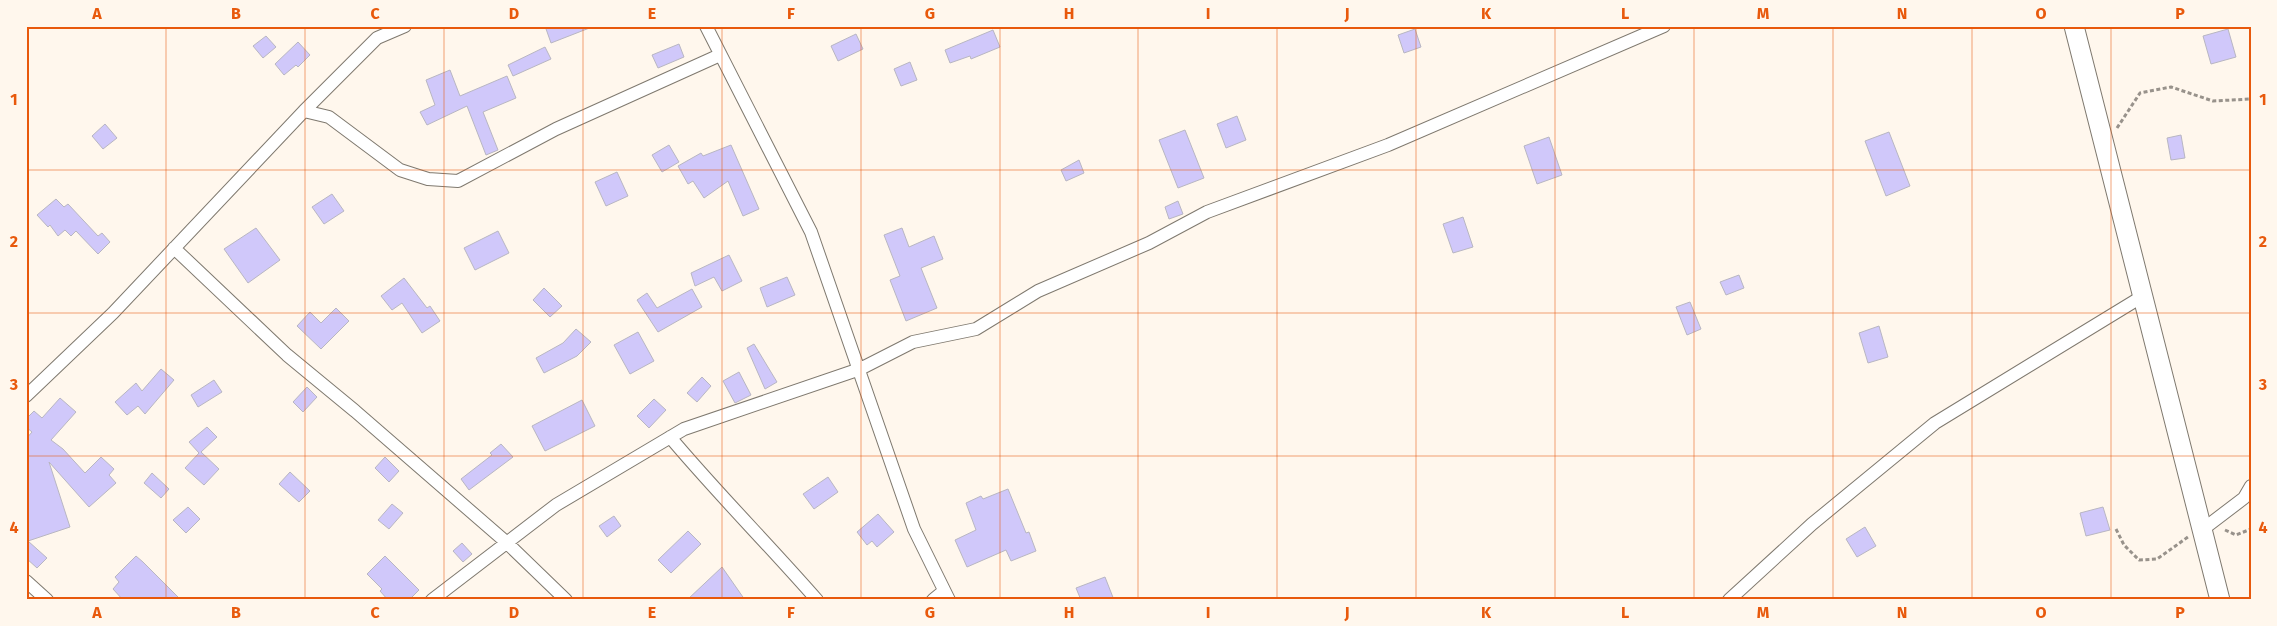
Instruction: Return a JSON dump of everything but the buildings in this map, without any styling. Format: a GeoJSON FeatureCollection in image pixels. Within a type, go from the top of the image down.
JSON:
{"type":"FeatureCollection","features":[{"type":"Feature","properties":{"kind":"street"},"geometry":{"type":"LineString","coordinates":[[26,396],[113,313],[377,38],[405,26]]}},
{"type":"Feature","properties":{"kind":"street"},"geometry":{"type":"LineString","coordinates":[[706,26],[811,232],[914,529],[946,595],[933,600]]}},
{"type":"Feature","properties":{"kind":"street"},"geometry":{"type":"LineString","coordinates":[[432,600],[556,505],[684,429],[860,370],[913,342],[976,329],[1038,291],[1149,243],[1207,212],[1388,145],[1664,26]]}},
{"type":"Feature","properties":{"kind":"street"},"geometry":{"type":"LineString","coordinates":[[2074,26],[2220,600]]}},
{"type":"Feature","properties":{"kind":"street"},"geometry":{"type":"LineString","coordinates":[[304,112],[329,117],[400,170],[428,179],[458,181],[556,129],[720,55]]}},
{"type":"Feature","properties":{"kind":"street"},"geometry":{"type":"LineString","coordinates":[[174,248],[287,355],[506,542],[566,600]]}},
{"type":"Feature","properties":{"kind":"street"},"geometry":{"type":"LineString","coordinates":[[1729,600],[1812,524],[1936,423],[2143,296]]}},
{"type":"Feature","properties":{"kind":"street"},"geometry":{"type":"LineString","coordinates":[[670,437],[701,474],[775,552],[817,600]]}},
{"type":"Feature","properties":{"kind":"street"},"geometry":{"type":"LineString","coordinates":[[2202,530],[2244,498],[2251,486]]}},
{"type":"Feature","properties":{"kind":"street"},"geometry":{"type":"LineString","coordinates":[[26,581],[47,600]]}},
{"type":"Feature","properties":{"kind":"path"},"geometry":{"type":"LineString","coordinates":[[2105,147],[2140,93],[2171,87],[2213,101],[2251,99]]}},
{"type":"Feature","properties":{"kind":"path"},"geometry":{"type":"LineString","coordinates":[[2116,530],[2124,545],[2139,560],[2157,558],[2183,539],[2202,530]]}}]}
